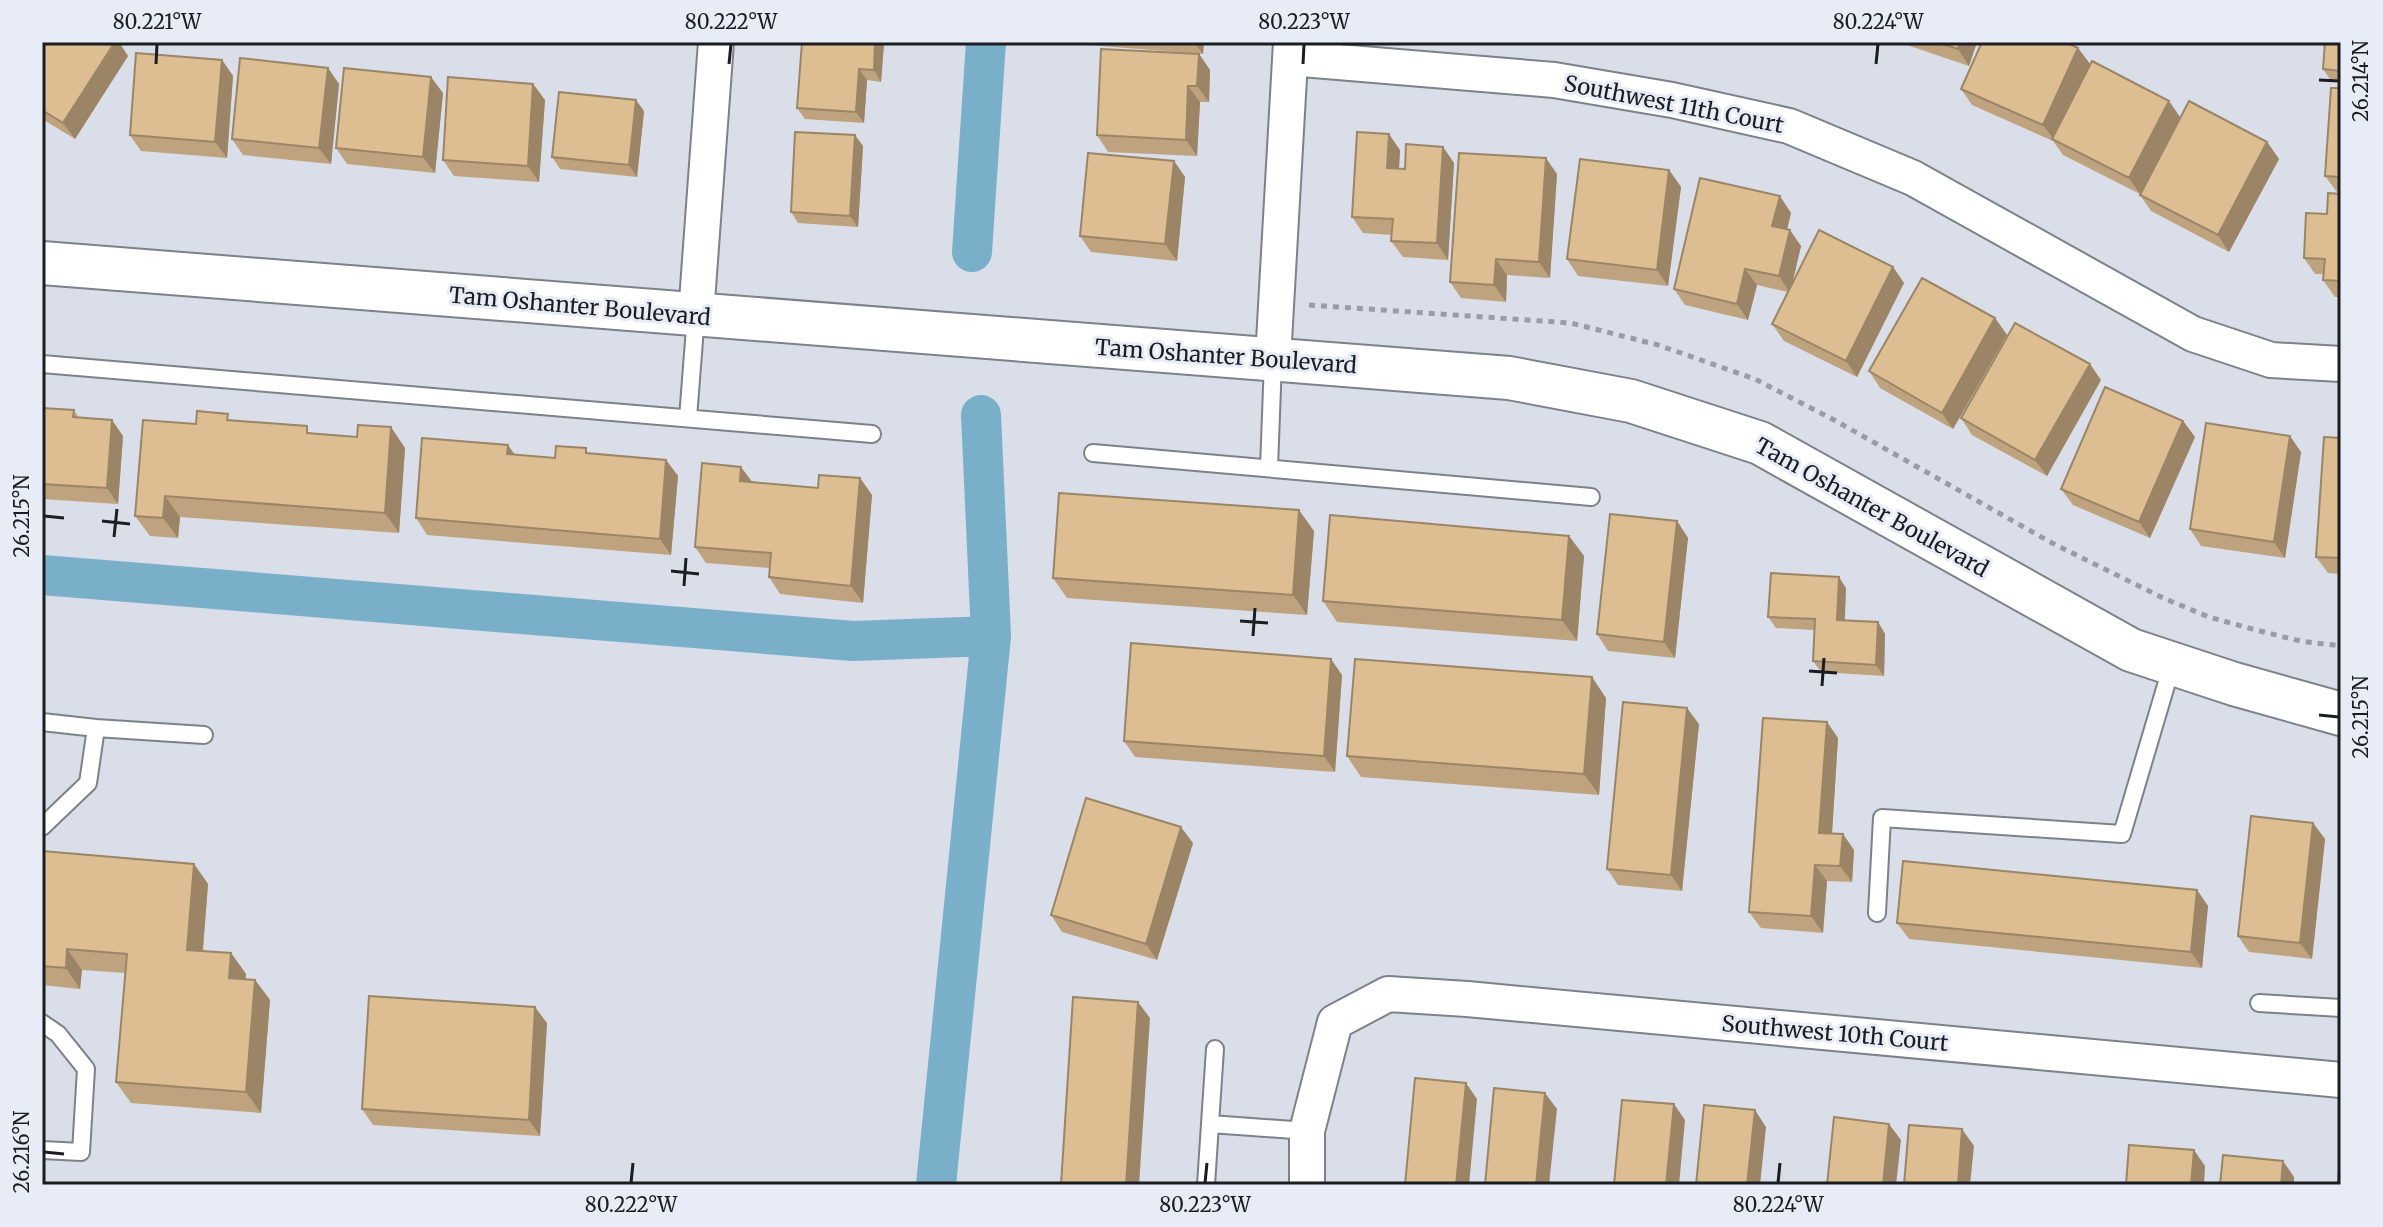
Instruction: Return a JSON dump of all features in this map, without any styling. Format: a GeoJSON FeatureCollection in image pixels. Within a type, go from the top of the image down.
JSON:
{"type":"FeatureCollection","features":[{"type":"Feature","properties":{"kind":"street"},"geometry":{"type":"LineString","coordinates":[[696,315],[716,42]]}},
{"type":"Feature","properties":{"kind":"street"},"geometry":{"type":"LineString","coordinates":[[1273,359],[1291,50]]}},
{"type":"Feature","properties":{"kind":"street","name":"Southwest 11th Court"},"geometry":{"type":"LineString","coordinates":[[1291,50],[1554,80],[1672,100],[1789,126],[1913,178],[2193,334],[2271,360],[2341,364]]}},
{"type":"Feature","properties":{"kind":"street","name":"Tam Oshanter Boulevard"},"geometry":{"type":"LineString","coordinates":[[42,263],[1509,378],[1631,401],[1760,443],[2131,650],[2234,684],[2341,714]]}},
{"type":"Feature","properties":{"kind":"street","name":"Southwest 10th Court"},"geometry":{"type":"LineString","coordinates":[[1307,1131],[1335,1022],[1388,994],[2341,1080]]}},
{"type":"Feature","properties":{"kind":"street"},"geometry":{"type":"LineString","coordinates":[[1307,1131],[1307,1185]]}},
{"type":"Feature","properties":{"kind":"lane"},"geometry":{"type":"LineString","coordinates":[[688,418],[696,315]]}},
{"type":"Feature","properties":{"kind":"lane"},"geometry":{"type":"LineString","coordinates":[[1269,468],[1273,359]]}},
{"type":"Feature","properties":{"kind":"lane"},"geometry":{"type":"LineString","coordinates":[[42,364],[872,434]]}},
{"type":"Feature","properties":{"kind":"lane"},"geometry":{"type":"LineString","coordinates":[[1093,453],[1591,497]]}},
{"type":"Feature","properties":{"kind":"lane"},"geometry":{"type":"LineString","coordinates":[[1877,913],[1882,818],[2122,834],[2172,664]]}},
{"type":"Feature","properties":{"kind":"lane"},"geometry":{"type":"LineString","coordinates":[[42,722],[204,735]]}},
{"type":"Feature","properties":{"kind":"lane"},"geometry":{"type":"LineString","coordinates":[[42,827],[88,783],[96,728]]}},
{"type":"Feature","properties":{"kind":"lane"},"geometry":{"type":"LineString","coordinates":[[2259,1003],[2341,1008]]}},
{"type":"Feature","properties":{"kind":"lane"},"geometry":{"type":"LineString","coordinates":[[42,1023],[58,1034],[86,1069],[81,1152],[42,1150]]}},
{"type":"Feature","properties":{"kind":"lane"},"geometry":{"type":"LineString","coordinates":[[1206,1185],[1215,1049]]}},
{"type":"Feature","properties":{"kind":"lane"},"geometry":{"type":"LineString","coordinates":[[1210,1124],[1307,1131]]}},
{"type":"Feature","properties":{"kind":"building"},"geometry":{"type":"Polygon","coordinates":[[[42,42],[115,42],[63,123],[42,110],[42,42]]]}},
{"type":"Feature","properties":{"kind":"building"},"geometry":{"type":"Polygon","coordinates":[[[802,42],[875,42],[874,70],[859,69],[856,112],[797,108],[802,42]]]}},
{"type":"Feature","properties":{"kind":"building"},"geometry":{"type":"Polygon","coordinates":[[[1936,42],[1960,42],[1958,49],[1936,42]]]}},
{"type":"Feature","properties":{"kind":"building"},"geometry":{"type":"Polygon","coordinates":[[[1982,42],[2065,42],[2078,48],[2043,125],[1961,89],[1982,42]]]}},
{"type":"Feature","properties":{"kind":"building"},"geometry":{"type":"Polygon","coordinates":[[[2325,42],[2341,42],[2341,71],[2323,69],[2325,42]]]}},
{"type":"Feature","properties":{"kind":"building"},"geometry":{"type":"Polygon","coordinates":[[[1101,49],[1199,54],[1197,86],[1188,86],[1186,140],[1097,135],[1101,49]]]}},
{"type":"Feature","properties":{"kind":"building"},"geometry":{"type":"Polygon","coordinates":[[[136,53],[222,60],[215,142],[130,135],[136,53]]]}},
{"type":"Feature","properties":{"kind":"building"},"geometry":{"type":"Polygon","coordinates":[[[240,58],[328,68],[319,148],[232,139],[240,58]]]}},
{"type":"Feature","properties":{"kind":"building"},"geometry":{"type":"Polygon","coordinates":[[[2092,61],[2169,101],[2129,178],[2052,139],[2092,61]]]}},
{"type":"Feature","properties":{"kind":"building"},"geometry":{"type":"Polygon","coordinates":[[[344,68],[431,77],[423,157],[336,148],[344,68]]]}},
{"type":"Feature","properties":{"kind":"building"},"geometry":{"type":"Polygon","coordinates":[[[448,77],[533,84],[528,166],[443,160],[448,77]]]}},
{"type":"Feature","properties":{"kind":"building"},"geometry":{"type":"Polygon","coordinates":[[[2331,88],[2341,88],[2341,177],[2325,176],[2331,88]]]}},
{"type":"Feature","properties":{"kind":"building"},"geometry":{"type":"Polygon","coordinates":[[[559,92],[636,100],[629,165],[552,157],[559,92]]]}},
{"type":"Feature","properties":{"kind":"building"},"geometry":{"type":"Polygon","coordinates":[[[2189,101],[2267,142],[2218,235],[2140,195],[2189,101]]]}},
{"type":"Feature","properties":{"kind":"building"},"geometry":{"type":"Polygon","coordinates":[[[795,132],[855,135],[850,216],[791,212],[795,132]]]}},
{"type":"Feature","properties":{"kind":"building"},"geometry":{"type":"Polygon","coordinates":[[[1357,132],[1389,134],[1387,168],[1405,169],[1406,144],[1443,147],[1437,243],[1391,241],[1393,219],[1352,217],[1357,132]]]}},
{"type":"Feature","properties":{"kind":"building"},"geometry":{"type":"Polygon","coordinates":[[[1088,153],[1174,161],[1165,244],[1080,236],[1088,153]]]}},
{"type":"Feature","properties":{"kind":"building"},"geometry":{"type":"Polygon","coordinates":[[[1459,153],[1546,158],[1539,262],[1496,259],[1494,285],[1450,282],[1459,153]]]}},
{"type":"Feature","properties":{"kind":"building"},"geometry":{"type":"Polygon","coordinates":[[[1580,159],[1669,170],[1657,270],[1567,259],[1580,159]]]}},
{"type":"Feature","properties":{"kind":"building"},"geometry":{"type":"Polygon","coordinates":[[[1700,178],[1780,196],[1772,226],[1790,230],[1779,276],[1745,269],[1737,304],[1674,289],[1700,178]]]}},
{"type":"Feature","properties":{"kind":"building"},"geometry":{"type":"Polygon","coordinates":[[[2328,193],[2341,194],[2341,281],[2323,280],[2325,259],[2304,258],[2306,213],[2327,214],[2328,193]]]}},
{"type":"Feature","properties":{"kind":"building"},"geometry":{"type":"Polygon","coordinates":[[[1819,230],[1893,267],[1846,361],[1772,324],[1819,230]]]}},
{"type":"Feature","properties":{"kind":"building"},"geometry":{"type":"Polygon","coordinates":[[[1922,278],[1995,318],[1942,413],[1869,371],[1922,278]]]}},
{"type":"Feature","properties":{"kind":"building"},"geometry":{"type":"Polygon","coordinates":[[[2015,323],[2090,364],[2035,460],[1961,418],[2015,323]]]}},
{"type":"Feature","properties":{"kind":"building"},"geometry":{"type":"Polygon","coordinates":[[[2105,387],[2183,421],[2139,522],[2061,489],[2105,387]]]}},
{"type":"Feature","properties":{"kind":"building"},"geometry":{"type":"Polygon","coordinates":[[[42,408],[74,410],[73,417],[112,420],[107,488],[42,484],[42,408]]]}},
{"type":"Feature","properties":{"kind":"building"},"geometry":{"type":"Polygon","coordinates":[[[197,411],[228,414],[227,420],[307,426],[307,433],[357,437],[358,425],[391,427],[385,513],[165,496],[163,518],[135,516],[143,420],[196,424],[197,411]]]}},
{"type":"Feature","properties":{"kind":"building"},"geometry":{"type":"Polygon","coordinates":[[[2206,423],[2290,436],[2274,542],[2190,529],[2206,423]]]}},
{"type":"Feature","properties":{"kind":"building"},"geometry":{"type":"Polygon","coordinates":[[[2324,437],[2341,438],[2341,558],[2316,557],[2324,437]]]}},
{"type":"Feature","properties":{"kind":"building"},"geometry":{"type":"Polygon","coordinates":[[[422,438],[508,445],[507,454],[555,458],[556,446],[586,448],[586,453],[666,460],[660,539],[416,518],[422,438]]]}},
{"type":"Feature","properties":{"kind":"building"},"geometry":{"type":"Polygon","coordinates":[[[702,463],[741,467],[740,481],[818,488],[819,475],[860,478],[851,586],[769,577],[771,553],[695,547],[702,463]]]}},
{"type":"Feature","properties":{"kind":"building"},"geometry":{"type":"Polygon","coordinates":[[[1059,493],[1299,510],[1293,595],[1053,578],[1059,493]]]}},
{"type":"Feature","properties":{"kind":"building"},"geometry":{"type":"Polygon","coordinates":[[[1610,514],[1677,521],[1664,642],[1597,634],[1610,514]]]}},
{"type":"Feature","properties":{"kind":"building"},"geometry":{"type":"Polygon","coordinates":[[[1330,515],[1569,536],[1562,620],[1323,601],[1330,515]]]}},
{"type":"Feature","properties":{"kind":"building"},"geometry":{"type":"Polygon","coordinates":[[[1771,573],[1839,577],[1837,620],[1878,622],[1876,665],[1813,661],[1815,619],[1768,617],[1771,573]]]}},
{"type":"Feature","properties":{"kind":"building"},"geometry":{"type":"Polygon","coordinates":[[[1131,643],[1331,659],[1324,756],[1124,741],[1131,643]]]}},
{"type":"Feature","properties":{"kind":"building"},"geometry":{"type":"Polygon","coordinates":[[[1355,659],[1592,677],[1584,774],[1347,756],[1355,659]]]}},
{"type":"Feature","properties":{"kind":"building"},"geometry":{"type":"Polygon","coordinates":[[[1623,702],[1687,708],[1671,875],[1607,869],[1623,702]]]}},
{"type":"Feature","properties":{"kind":"building"},"geometry":{"type":"Polygon","coordinates":[[[1763,718],[1827,722],[1819,833],[1843,834],[1840,866],[1815,865],[1811,916],[1749,912],[1763,718]]]}},
{"type":"Feature","properties":{"kind":"building"},"geometry":{"type":"Polygon","coordinates":[[[1086,798],[1181,827],[1146,944],[1051,915],[1086,798]]]}},
{"type":"Feature","properties":{"kind":"building"},"geometry":{"type":"Polygon","coordinates":[[[2251,816],[2313,823],[2300,943],[2238,936],[2251,816]]]}},
{"type":"Feature","properties":{"kind":"building"},"geometry":{"type":"Polygon","coordinates":[[[42,851],[194,864],[187,950],[231,953],[229,978],[255,980],[246,1092],[116,1082],[127,954],[67,949],[66,968],[42,966],[42,851]]]}},
{"type":"Feature","properties":{"kind":"building"},"geometry":{"type":"Polygon","coordinates":[[[1903,861],[2197,890],[2191,952],[1897,923],[1903,861]]]}},
{"type":"Feature","properties":{"kind":"building"},"geometry":{"type":"Polygon","coordinates":[[[369,996],[535,1007],[529,1120],[362,1109],[369,996]]]}},
{"type":"Feature","properties":{"kind":"building"},"geometry":{"type":"Polygon","coordinates":[[[1073,997],[1138,1002],[1126,1185],[1061,1185],[1073,997]]]}},
{"type":"Feature","properties":{"kind":"building"},"geometry":{"type":"Polygon","coordinates":[[[1415,1078],[1466,1083],[1456,1185],[1405,1185],[1415,1078]]]}},
{"type":"Feature","properties":{"kind":"building"},"geometry":{"type":"Polygon","coordinates":[[[1494,1088],[1545,1093],[1536,1185],[1485,1185],[1494,1088]]]}},
{"type":"Feature","properties":{"kind":"building"},"geometry":{"type":"Polygon","coordinates":[[[1622,1100],[1674,1104],[1666,1185],[1614,1185],[1622,1100]]]}},
{"type":"Feature","properties":{"kind":"building"},"geometry":{"type":"Polygon","coordinates":[[[1704,1105],[1755,1110],[1747,1185],[1696,1185],[1704,1105]]]}},
{"type":"Feature","properties":{"kind":"building"},"geometry":{"type":"Polygon","coordinates":[[[1834,1117],[1889,1124],[1883,1185],[1827,1185],[1834,1117]]]}},
{"type":"Feature","properties":{"kind":"building"},"geometry":{"type":"Polygon","coordinates":[[[1909,1125],[1962,1129],[1958,1185],[1904,1185],[1909,1125]]]}},
{"type":"Feature","properties":{"kind":"building"},"geometry":{"type":"Polygon","coordinates":[[[2129,1145],[2194,1150],[2191,1185],[2126,1185],[2129,1145]]]}},
{"type":"Feature","properties":{"kind":"building"},"geometry":{"type":"Polygon","coordinates":[[[2223,1155],[2283,1161],[2281,1185],[2220,1185],[2223,1155]]]}},
{"type":"Feature","properties":{"kind":"waterway"},"geometry":{"type":"LineString","coordinates":[[972,252],[986,42]]}},
{"type":"Feature","properties":{"kind":"waterway"},"geometry":{"type":"LineString","coordinates":[[42,575],[853,641],[991,636],[981,415]]}},
{"type":"Feature","properties":{"kind":"waterway"},"geometry":{"type":"LineString","coordinates":[[936,1185],[991,636]]}}]}
